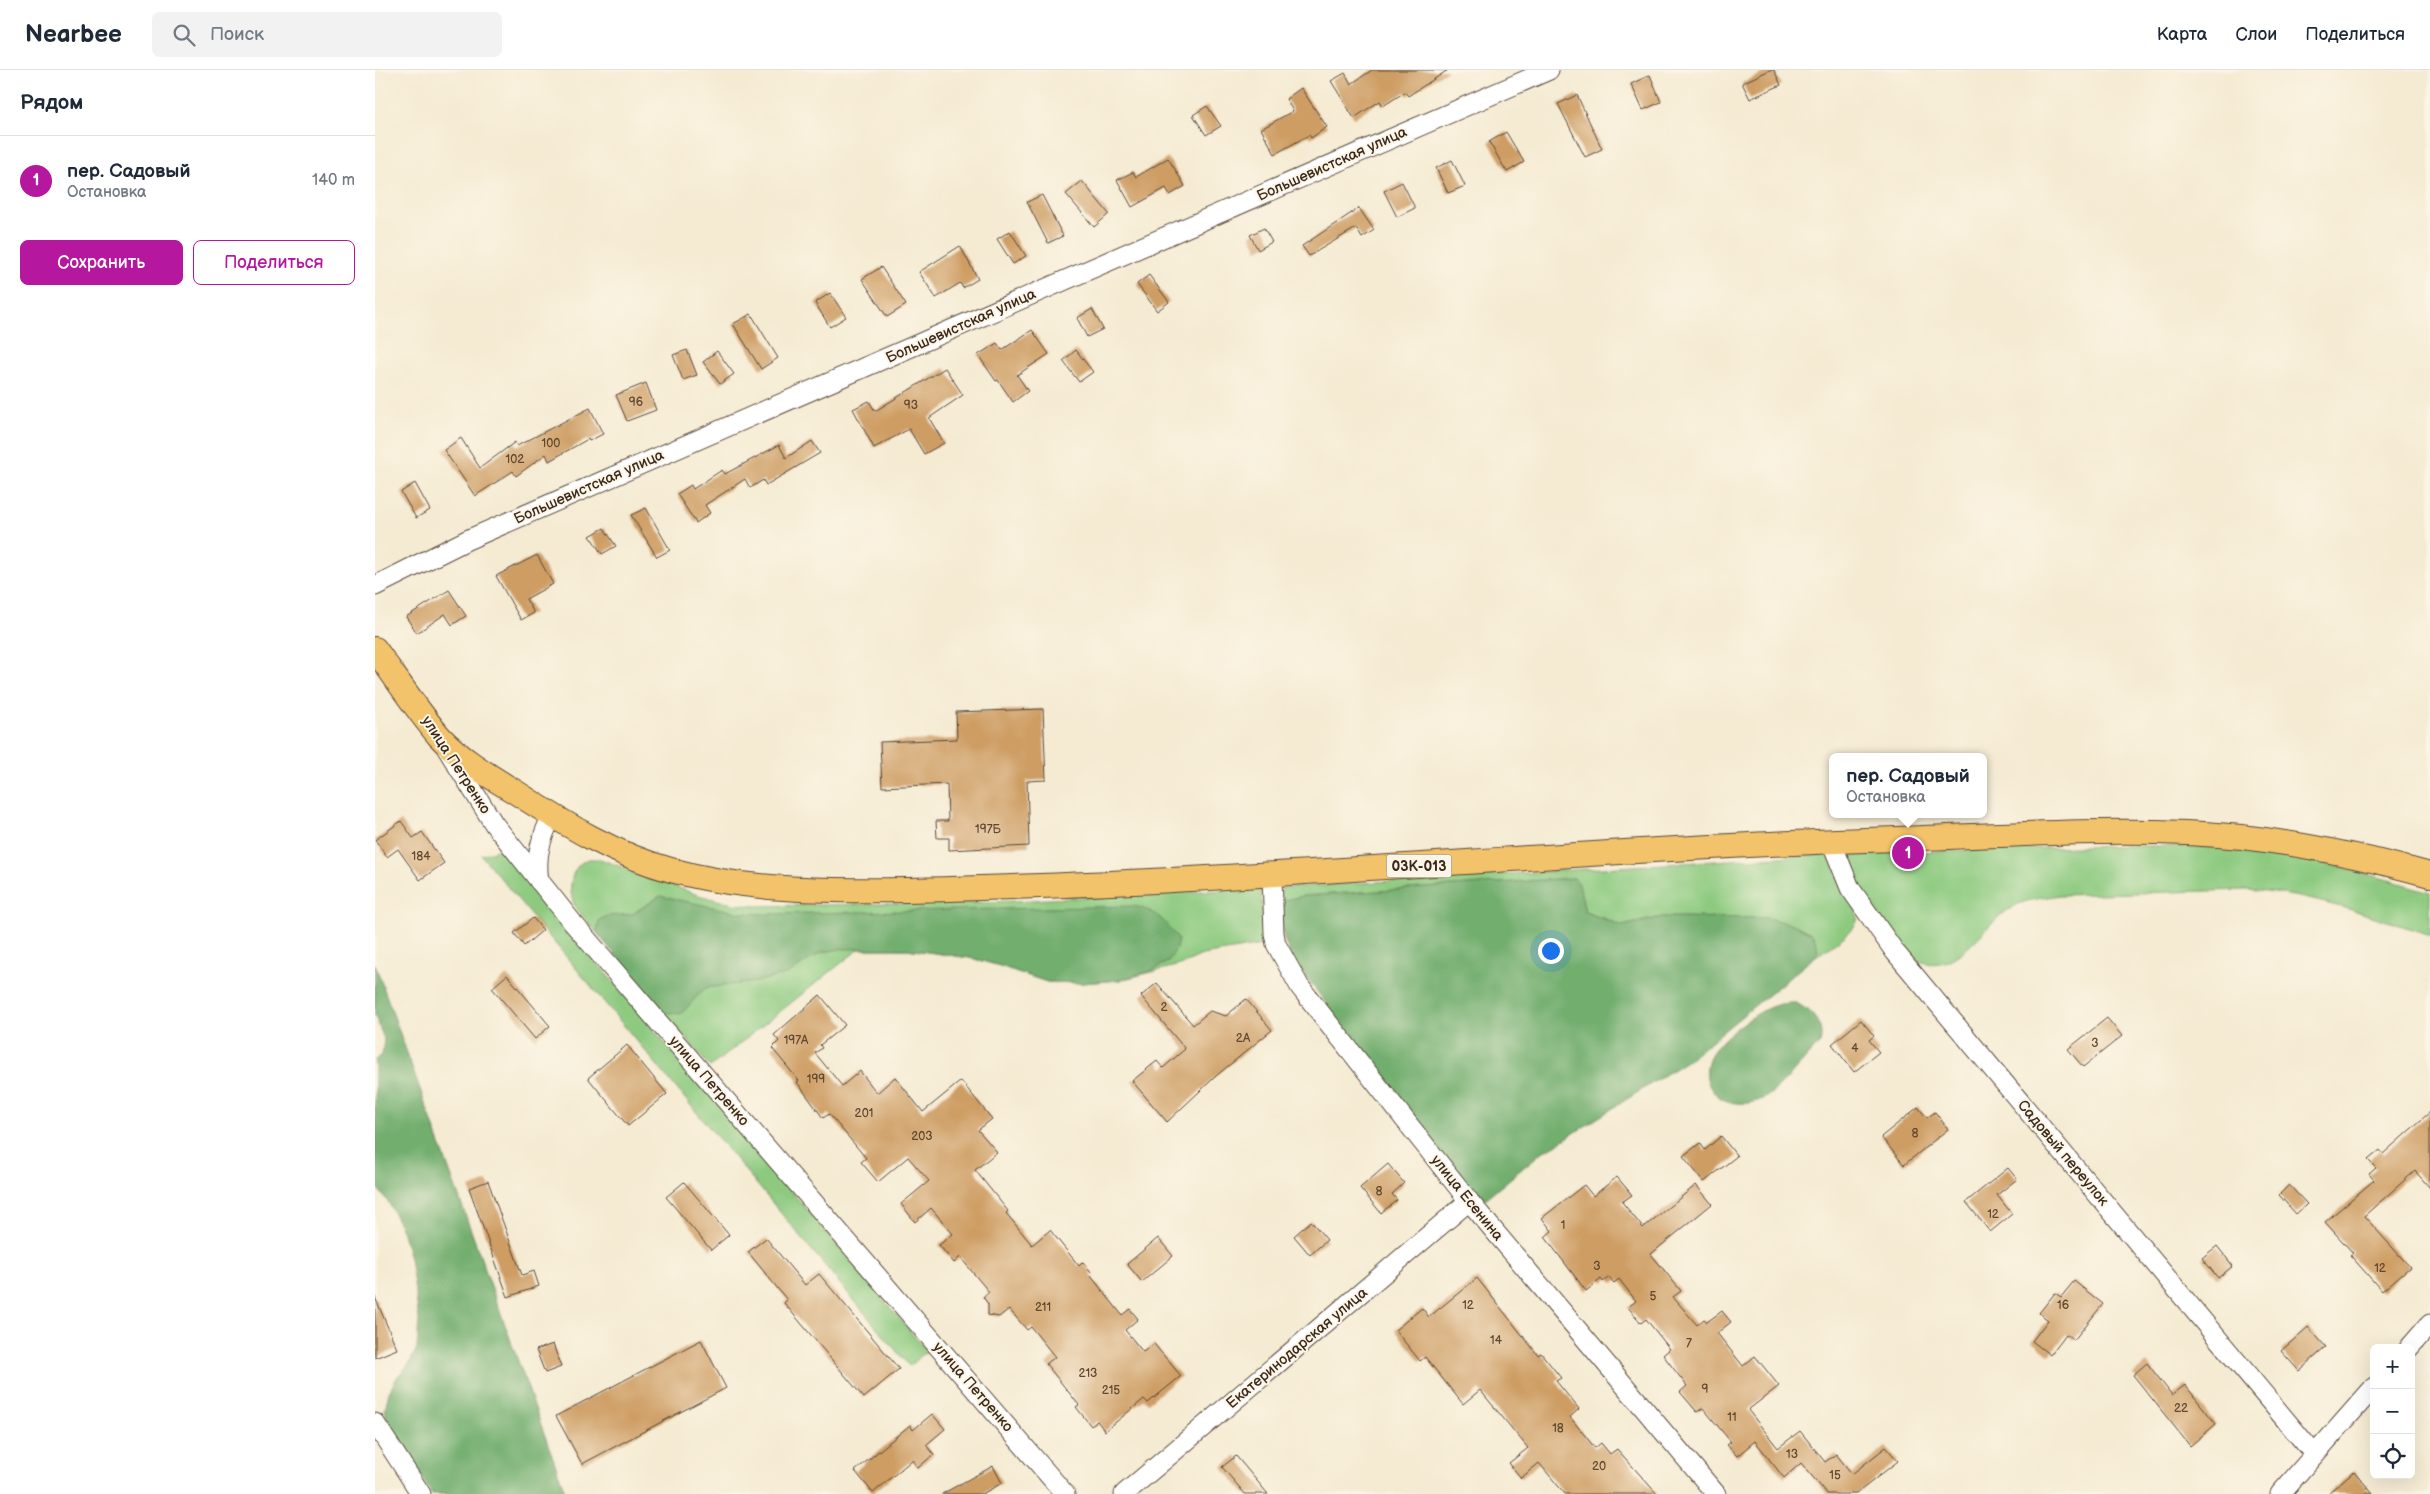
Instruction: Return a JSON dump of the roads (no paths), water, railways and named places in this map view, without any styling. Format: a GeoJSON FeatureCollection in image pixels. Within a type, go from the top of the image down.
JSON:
{"type":"FeatureCollection","features":[{"type":"Feature","properties":{"kind":"main road","name":"улица Петренко"},"geometry":{"type":"LineString","coordinates":[[375,649],[442,739]]}},
{"type":"Feature","properties":{"kind":"main road","name":"03К-013"},"geometry":{"type":"LineString","coordinates":[[442,739],[496,780],[552,815],[612,848],[671,870],[713,879],[797,888],[869,891],[1272,876],[1580,855],[1831,841],[2131,832],[2189,833],[2296,844],[2375,860],[2430,875]]}},
{"type":"Feature","properties":{"kind":"street","name":"Большевистская улица"},"geometry":{"type":"LineString","coordinates":[[375,586],[467,540],[1549,70]]}},
{"type":"Feature","properties":{"kind":"street","name":"улица Петренко"},"geometry":{"type":"LineString","coordinates":[[442,739],[480,803],[573,923],[1065,1494]]}},
{"type":"Feature","properties":{"kind":"street"},"geometry":{"type":"LineString","coordinates":[[539,881],[537,853],[540,840],[552,815]]}},
{"type":"Feature","properties":{"kind":"street","name":"Садовый переулок"},"geometry":{"type":"LineString","coordinates":[[1831,841],[1850,888],[1895,952],[2315,1454]]}},
{"type":"Feature","properties":{"kind":"street","name":"улица Есенина"},"geometry":{"type":"LineString","coordinates":[[1272,876],[1274,933],[1280,953],[1300,988],[1469,1201],[1716,1494]]}},
{"type":"Feature","properties":{"kind":"street","name":"Екатеринодарская улица"},"geometry":{"type":"LineString","coordinates":[[1124,1494],[1469,1201]]}},
{"type":"Feature","properties":{"kind":"street"},"geometry":{"type":"LineString","coordinates":[[2412,1344],[2430,1324]]}},
{"type":"Feature","properties":{"kind":"street"},"geometry":{"type":"LineString","coordinates":[[2280,1494],[2372,1389]]}},
{"type":"Feature","properties":{"kind":"street"},"geometry":{"type":"LineString","coordinates":[[375,1423],[381,1443],[421,1494]]}},
{"type":"Feature","properties":{"kind":"place","name":"пер. Садовый"},"geometry":{"type":"Point","coordinates":[1908,853]}}]}
